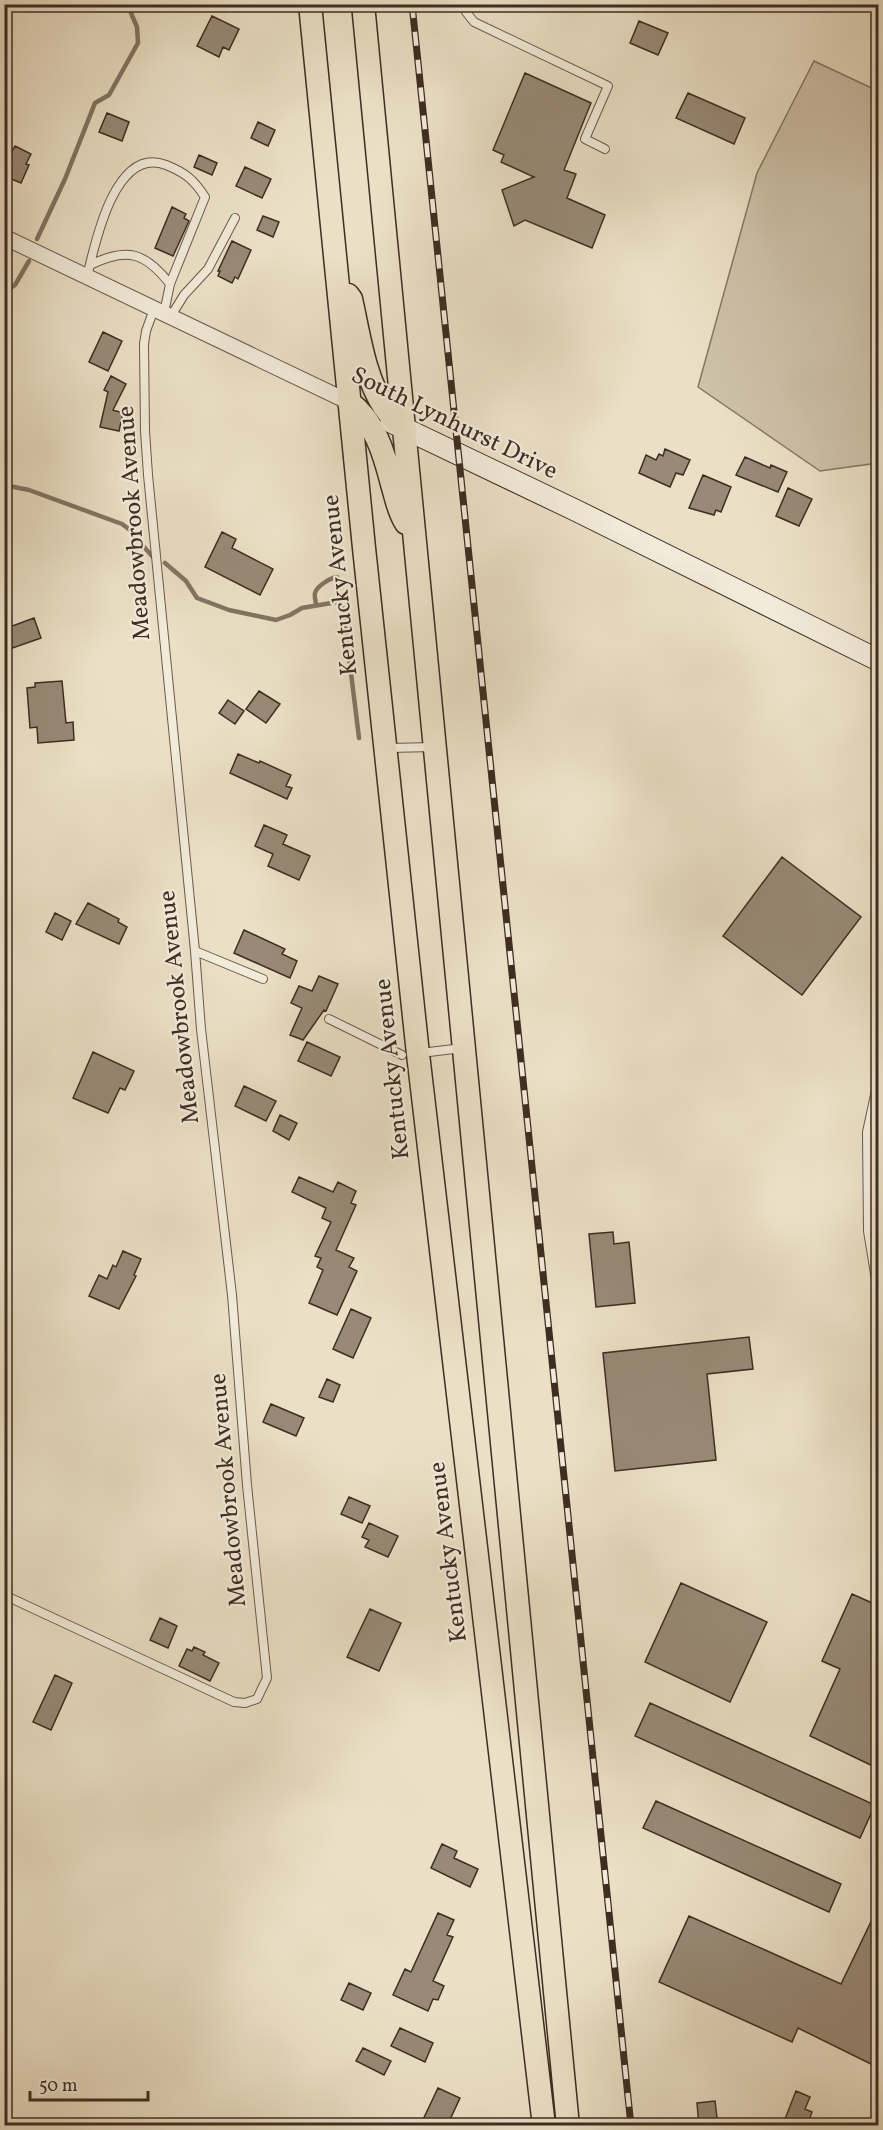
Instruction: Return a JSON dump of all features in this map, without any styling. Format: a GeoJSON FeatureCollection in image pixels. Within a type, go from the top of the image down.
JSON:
{"type":"FeatureCollection","features":[{"type":"Feature","properties":{"kind":"main road","name":"Kentucky Avenue"},"geometry":{"type":"LineString","coordinates":[[310,4],[385,748],[410,1054],[544,2126]]}},
{"type":"Feature","properties":{"kind":"main road"},"geometry":{"type":"LineString","coordinates":[[363,4],[568,2126]]}},
{"type":"Feature","properties":{"kind":"main road"},"geometry":{"type":"LineString","coordinates":[[337,282],[351,299],[366,361],[378,397],[386,410],[405,429]]}},
{"type":"Feature","properties":{"kind":"main road"},"geometry":{"type":"LineString","coordinates":[[349,402],[364,416],[378,439],[398,506],[415,537]]}},
{"type":"Feature","properties":{"kind":"main road","name":"South Lynhurst Drive"},"geometry":{"type":"LineString","coordinates":[[349,402],[575,510],[879,660]]}},
{"type":"Feature","properties":{"kind":"street","name":"South Lynhurst Drive"},"geometry":{"type":"LineString","coordinates":[[4,237],[89,271],[163,313],[349,402]]}},
{"type":"Feature","properties":{"kind":"lane"},"geometry":{"type":"LineString","coordinates":[[465,4],[466,12],[474,22],[608,86],[585,139],[605,149]]}},
{"type":"Feature","properties":{"kind":"lane"},"geometry":{"type":"LineString","coordinates":[[89,271],[100,224],[129,173],[140,165],[157,161],[178,170],[194,181],[205,197],[170,284],[163,313]]}},
{"type":"Feature","properties":{"kind":"lane"},"geometry":{"type":"LineString","coordinates":[[163,313],[184,295],[208,269],[235,218]]}},
{"type":"Feature","properties":{"kind":"lane"},"geometry":{"type":"LineString","coordinates":[[89,271],[109,256],[133,255],[147,260],[170,284]]}},
{"type":"Feature","properties":{"kind":"lane","name":"Meadowbrook Avenue"},"geometry":{"type":"LineString","coordinates":[[4,1595],[234,1702],[245,1703],[257,1700],[267,1678],[247,1485],[232,1295],[212,1136],[146,450],[144,344],[146,331],[163,313]]}},
{"type":"Feature","properties":{"kind":"lane"},"geometry":{"type":"LineString","coordinates":[[385,748],[435,747]]}},
{"type":"Feature","properties":{"kind":"lane"},"geometry":{"type":"LineString","coordinates":[[195,951],[263,979]]}},
{"type":"Feature","properties":{"kind":"lane"},"geometry":{"type":"LineString","coordinates":[[329,1019],[410,1054],[464,1048]]}},
{"type":"Feature","properties":{"kind":"lane"},"geometry":{"type":"LineString","coordinates":[[879,1081],[867,1132],[868,1231],[879,1292]]}},
{"type":"Feature","properties":{"kind":"shaded area"},"geometry":{"type":"Polygon","coordinates":[[[814,61],[878,91],[878,463],[820,471],[698,387],[757,173],[814,61]]]}},
{"type":"Feature","properties":{"kind":"building"},"geometry":{"type":"Polygon","coordinates":[[[212,16],[239,29],[229,50],[223,47],[219,57],[197,46],[212,16]]]}},
{"type":"Feature","properties":{"kind":"building"},"geometry":{"type":"Polygon","coordinates":[[[639,21],[668,33],[658,55],[630,43],[639,21]]]}},
{"type":"Feature","properties":{"kind":"building"},"geometry":{"type":"Polygon","coordinates":[[[525,73],[591,103],[564,170],[576,174],[567,198],[605,215],[592,248],[525,220],[514,226],[502,190],[534,177],[501,162],[504,155],[493,150],[525,73]]]}},
{"type":"Feature","properties":{"kind":"building"},"geometry":{"type":"Polygon","coordinates":[[[688,93],[745,118],[734,144],[676,118],[688,93]]]}},
{"type":"Feature","properties":{"kind":"building"},"geometry":{"type":"Polygon","coordinates":[[[107,113],[129,122],[122,141],[99,132],[107,113]]]}},
{"type":"Feature","properties":{"kind":"building"},"geometry":{"type":"Polygon","coordinates":[[[258,122],[275,130],[268,146],[251,138],[258,122]]]}},
{"type":"Feature","properties":{"kind":"building"},"geometry":{"type":"Polygon","coordinates":[[[15,146],[31,154],[21,183],[4,176],[4,150],[11,153],[15,146]]]}},
{"type":"Feature","properties":{"kind":"building"},"geometry":{"type":"Polygon","coordinates":[[[199,155],[217,163],[212,175],[194,167],[199,155]]]}},
{"type":"Feature","properties":{"kind":"building"},"geometry":{"type":"Polygon","coordinates":[[[245,167],[271,179],[262,198],[236,186],[245,167]]]}},
{"type":"Feature","properties":{"kind":"building"},"geometry":{"type":"Polygon","coordinates":[[[172,207],[186,214],[184,218],[189,221],[173,256],[155,248],[172,207]]]}},
{"type":"Feature","properties":{"kind":"building"},"geometry":{"type":"Polygon","coordinates":[[[263,216],[279,222],[273,237],[257,230],[263,216]]]}},
{"type":"Feature","properties":{"kind":"building"},"geometry":{"type":"Polygon","coordinates":[[[232,241],[251,250],[238,279],[235,277],[232,283],[218,276],[220,271],[218,271],[232,241]]]}},
{"type":"Feature","properties":{"kind":"building"},"geometry":{"type":"Polygon","coordinates":[[[103,332],[122,341],[108,371],[89,362],[103,332]]]}},
{"type":"Feature","properties":{"kind":"building"},"geometry":{"type":"Polygon","coordinates":[[[111,376],[126,384],[113,410],[123,413],[119,431],[100,427],[108,392],[104,390],[111,376]]]}},
{"type":"Feature","properties":{"kind":"building"},"geometry":{"type":"Polygon","coordinates":[[[665,449],[690,460],[683,475],[676,473],[670,487],[639,473],[646,455],[656,460],[659,454],[663,456],[665,449]]]}},
{"type":"Feature","properties":{"kind":"building"},"geometry":{"type":"Polygon","coordinates":[[[745,457],[770,468],[771,465],[787,472],[778,492],[736,475],[745,457]]]}},
{"type":"Feature","properties":{"kind":"building"},"geometry":{"type":"Polygon","coordinates":[[[703,475],[731,487],[721,512],[716,510],[714,515],[689,508],[703,475]]]}},
{"type":"Feature","properties":{"kind":"building"},"geometry":{"type":"Polygon","coordinates":[[[788,488],[812,499],[799,526],[776,516],[788,488]]]}},
{"type":"Feature","properties":{"kind":"building"},"geometry":{"type":"Polygon","coordinates":[[[222,532],[236,539],[232,548],[273,569],[260,595],[205,567],[222,532]]]}},
{"type":"Feature","properties":{"kind":"building"},"geometry":{"type":"Polygon","coordinates":[[[34,618],[41,638],[4,651],[4,629],[34,618]]]}},
{"type":"Feature","properties":{"kind":"building"},"geometry":{"type":"Polygon","coordinates":[[[62,681],[66,723],[73,722],[74,740],[38,743],[37,727],[30,728],[27,688],[35,687],[35,683],[62,681]]]}},
{"type":"Feature","properties":{"kind":"building"},"geometry":{"type":"Polygon","coordinates":[[[259,691],[280,704],[266,723],[246,709],[259,691]]]}},
{"type":"Feature","properties":{"kind":"building"},"geometry":{"type":"Polygon","coordinates":[[[228,700],[244,711],[235,724],[219,713],[228,700]]]}},
{"type":"Feature","properties":{"kind":"building"},"geometry":{"type":"Polygon","coordinates":[[[238,754],[291,775],[286,786],[292,788],[287,799],[230,773],[238,754]]]}},
{"type":"Feature","properties":{"kind":"building"},"geometry":{"type":"Polygon","coordinates":[[[264,825],[287,835],[283,844],[310,856],[299,880],[268,866],[273,854],[255,846],[264,825]]]}},
{"type":"Feature","properties":{"kind":"building"},"geometry":{"type":"Polygon","coordinates":[[[782,857],[861,917],[802,995],[723,936],[782,857]]]}},
{"type":"Feature","properties":{"kind":"building"},"geometry":{"type":"Polygon","coordinates":[[[88,903],[119,919],[118,922],[127,927],[119,944],[76,924],[88,903]]]}},
{"type":"Feature","properties":{"kind":"building"},"geometry":{"type":"Polygon","coordinates":[[[55,913],[71,921],[62,940],[46,932],[55,913]]]}},
{"type":"Feature","properties":{"kind":"building"},"geometry":{"type":"Polygon","coordinates":[[[244,930],[285,949],[282,954],[297,961],[290,978],[234,953],[244,930]]]}},
{"type":"Feature","properties":{"kind":"building"},"geometry":{"type":"Polygon","coordinates":[[[319,976],[338,984],[326,1011],[324,1010],[303,1040],[290,1035],[302,1008],[291,1003],[299,986],[312,991],[319,976]]]}},
{"type":"Feature","properties":{"kind":"building"},"geometry":{"type":"Polygon","coordinates":[[[307,1042],[340,1057],[331,1076],[298,1061],[307,1042]]]}},
{"type":"Feature","properties":{"kind":"building"},"geometry":{"type":"Polygon","coordinates":[[[93,1052],[134,1071],[125,1090],[120,1088],[108,1113],[73,1098],[93,1052]]]}},
{"type":"Feature","properties":{"kind":"building"},"geometry":{"type":"Polygon","coordinates":[[[244,1086],[276,1101],[266,1121],[235,1106],[244,1086]]]}},
{"type":"Feature","properties":{"kind":"building"},"geometry":{"type":"Polygon","coordinates":[[[280,1115],[297,1123],[289,1140],[273,1131],[280,1115]]]}},
{"type":"Feature","properties":{"kind":"building"},"geometry":{"type":"Polygon","coordinates":[[[299,1177],[333,1192],[338,1182],[356,1191],[351,1203],[356,1205],[336,1250],[354,1258],[349,1267],[357,1271],[337,1315],[309,1303],[323,1270],[317,1267],[321,1258],[315,1256],[331,1222],[322,1218],[326,1208],[292,1192],[299,1177]]]}},
{"type":"Feature","properties":{"kind":"building"},"geometry":{"type":"Polygon","coordinates":[[[613,1232],[614,1244],[629,1242],[635,1303],[596,1307],[589,1234],[613,1232]]]}},
{"type":"Feature","properties":{"kind":"building"},"geometry":{"type":"Polygon","coordinates":[[[123,1251],[141,1259],[134,1275],[136,1276],[119,1309],[89,1296],[99,1275],[107,1279],[113,1265],[116,1267],[123,1251]]]}},
{"type":"Feature","properties":{"kind":"building"},"geometry":{"type":"Polygon","coordinates":[[[351,1309],[371,1318],[353,1358],[333,1349],[351,1309]]]}},
{"type":"Feature","properties":{"kind":"building"},"geometry":{"type":"Polygon","coordinates":[[[749,1337],[753,1369],[707,1374],[716,1460],[615,1471],[603,1353],[749,1337]]]}},
{"type":"Feature","properties":{"kind":"building"},"geometry":{"type":"Polygon","coordinates":[[[327,1379],[340,1385],[333,1402],[319,1397],[327,1379]]]}},
{"type":"Feature","properties":{"kind":"building"},"geometry":{"type":"Polygon","coordinates":[[[271,1404],[304,1418],[296,1436],[263,1422],[271,1404]]]}},
{"type":"Feature","properties":{"kind":"building"},"geometry":{"type":"Polygon","coordinates":[[[349,1497],[370,1506],[362,1523],[341,1514],[349,1497]]]}},
{"type":"Feature","properties":{"kind":"building"},"geometry":{"type":"Polygon","coordinates":[[[369,1523],[398,1536],[388,1557],[365,1547],[369,1540],[362,1537],[369,1523]]]}},
{"type":"Feature","properties":{"kind":"building"},"geometry":{"type":"Polygon","coordinates":[[[681,1583],[767,1622],[730,1702],[645,1662],[681,1583]]]}},
{"type":"Feature","properties":{"kind":"building"},"geometry":{"type":"Polygon","coordinates":[[[852,1594],[879,1606],[879,1769],[810,1736],[840,1669],[822,1661],[852,1594]]]}},
{"type":"Feature","properties":{"kind":"building"},"geometry":{"type":"Polygon","coordinates":[[[370,1609],[401,1623],[379,1671],[347,1657],[370,1609]]]}},
{"type":"Feature","properties":{"kind":"building"},"geometry":{"type":"Polygon","coordinates":[[[160,1618],[177,1626],[168,1648],[150,1640],[160,1618]]]}},
{"type":"Feature","properties":{"kind":"building"},"geometry":{"type":"Polygon","coordinates":[[[194,1647],[205,1652],[203,1655],[219,1663],[210,1681],[179,1666],[187,1649],[192,1651],[194,1647]]]}},
{"type":"Feature","properties":{"kind":"building"},"geometry":{"type":"Polygon","coordinates":[[[55,1675],[72,1683],[51,1730],[33,1722],[55,1675]]]}},
{"type":"Feature","properties":{"kind":"building"},"geometry":{"type":"Polygon","coordinates":[[[650,1703],[875,1805],[860,1838],[635,1736],[650,1703]]]}},
{"type":"Feature","properties":{"kind":"building"},"geometry":{"type":"Polygon","coordinates":[[[656,1801],[841,1884],[829,1912],[643,1828],[656,1801]]]}},
{"type":"Feature","properties":{"kind":"building"},"geometry":{"type":"Polygon","coordinates":[[[442,1844],[457,1851],[454,1858],[478,1869],[470,1887],[431,1868],[442,1844]]]}},
{"type":"Feature","properties":{"kind":"building"},"geometry":{"type":"Polygon","coordinates":[[[879,1905],[879,2068],[798,2028],[792,2042],[659,1982],[689,1916],[841,1984],[879,1905]]]}},
{"type":"Feature","properties":{"kind":"building"},"geometry":{"type":"Polygon","coordinates":[[[438,1913],[454,1920],[447,1935],[453,1937],[433,1981],[444,1986],[438,2000],[433,1999],[428,2011],[393,1995],[405,1969],[411,1972],[438,1913]]]}},
{"type":"Feature","properties":{"kind":"building"},"geometry":{"type":"Polygon","coordinates":[[[349,1983],[371,1993],[363,2010],[341,2000],[349,1983]]]}},
{"type":"Feature","properties":{"kind":"building"},"geometry":{"type":"Polygon","coordinates":[[[400,2028],[433,2043],[425,2062],[391,2046],[400,2028]]]}},
{"type":"Feature","properties":{"kind":"building"},"geometry":{"type":"Polygon","coordinates":[[[363,2048],[391,2061],[384,2075],[356,2061],[363,2048]]]}},
{"type":"Feature","properties":{"kind":"building"},"geometry":{"type":"Polygon","coordinates":[[[438,2088],[460,2098],[447,2126],[420,2126],[438,2088]]]}},
{"type":"Feature","properties":{"kind":"building"},"geometry":{"type":"Polygon","coordinates":[[[796,2091],[810,2097],[805,2109],[812,2112],[807,2126],[800,2126],[785,2119],[796,2091]]]}},
{"type":"Feature","properties":{"kind":"building"},"geometry":{"type":"Polygon","coordinates":[[[715,2101],[718,2126],[699,2126],[697,2103],[715,2101]]]}},
{"type":"Feature","properties":{"kind":"waterway"},"geometry":{"type":"LineString","coordinates":[[37,239],[65,179],[95,103],[109,95],[138,43],[137,27],[131,13],[133,4]]}},
{"type":"Feature","properties":{"kind":"waterway"},"geometry":{"type":"LineString","coordinates":[[4,293],[15,285],[29,261]]}},
{"type":"Feature","properties":{"kind":"waterway"},"geometry":{"type":"LineString","coordinates":[[4,485],[29,490],[122,524],[138,536],[153,557]]}},
{"type":"Feature","properties":{"kind":"waterway"},"geometry":{"type":"LineString","coordinates":[[165,563],[186,581],[197,598],[229,610],[276,620],[302,608],[337,602],[343,608],[359,738]]}},
{"type":"Feature","properties":{"kind":"waterway"},"geometry":{"type":"LineString","coordinates":[[316,605],[316,590],[337,577]]}},
{"type":"Feature","properties":{"kind":"railway"},"geometry":{"type":"LineString","coordinates":[[412,4],[631,2126]]}}]}
